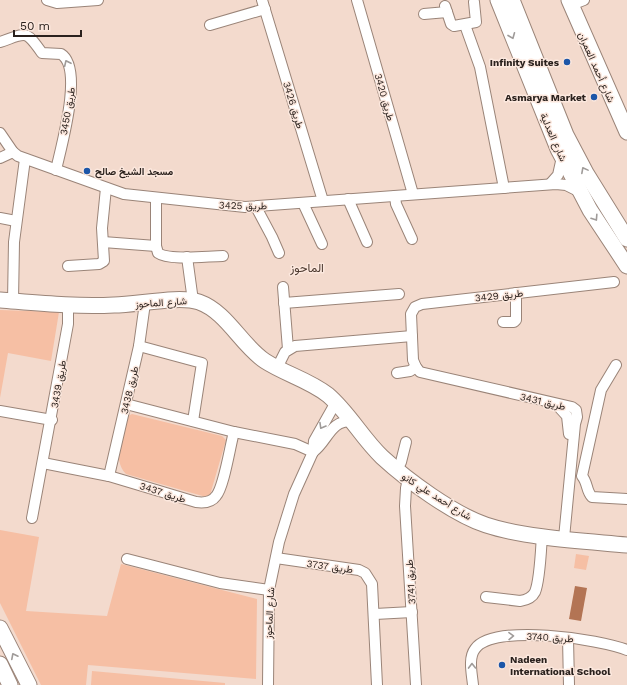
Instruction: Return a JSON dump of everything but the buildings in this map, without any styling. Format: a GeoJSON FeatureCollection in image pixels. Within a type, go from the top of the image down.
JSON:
{"type":"FeatureCollection","features":[{"type":"Feature","properties":{"kind":"street"},"geometry":{"type":"LineString","coordinates":[[47,0],[57,3],[98,0]]}},
{"type":"Feature","properties":{"kind":"street","name":"طريق 3420"},"geometry":{"type":"LineString","coordinates":[[357,0],[412,194]]}},
{"type":"Feature","properties":{"kind":"street","name":"شارع العدلية"},"geometry":{"type":"LineString","coordinates":[[498,0],[562,157],[580,192],[627,266]]}},
{"type":"Feature","properties":{"kind":"street","name":"شارع العدلية"},"geometry":{"type":"LineString","coordinates":[[512,0],[566,135],[586,173],[627,239]]}},
{"type":"Feature","properties":{"kind":"street"},"geometry":{"type":"LineString","coordinates":[[424,14],[446,9],[452,26],[465,24],[477,21],[474,2]]}},
{"type":"Feature","properties":{"kind":"street","name":"شارع أحمد العمران"},"geometry":{"type":"LineString","coordinates":[[575,2],[627,132]]}},
{"type":"Feature","properties":{"kind":"street","name":"طريق 3426"},"geometry":{"type":"LineString","coordinates":[[210,25],[264,4],[323,201]]}},
{"type":"Feature","properties":{"kind":"street"},"geometry":{"type":"LineString","coordinates":[[465,24],[480,66],[504,188]]}},
{"type":"Feature","properties":{"kind":"street","name":"طريق 3450"},"geometry":{"type":"LineString","coordinates":[[0,42],[19,36],[28,36],[34,40],[42,53],[61,54],[68,63],[72,85],[56,170]]}},
{"type":"Feature","properties":{"kind":"street","name":"طريق 3425"},"geometry":{"type":"LineString","coordinates":[[0,133],[13,152],[25,159],[124,194],[156,199],[256,207],[550,184],[566,185],[580,192]]}},
{"type":"Feature","properties":{"kind":"street"},"geometry":{"type":"LineString","coordinates":[[0,158],[13,152]]}},
{"type":"Feature","properties":{"kind":"street"},"geometry":{"type":"LineString","coordinates":[[550,184],[558,174],[562,157]]}},
{"type":"Feature","properties":{"kind":"street"},"geometry":{"type":"LineString","coordinates":[[6,300],[25,159]]}},
{"type":"Feature","properties":{"kind":"street"},"geometry":{"type":"LineString","coordinates":[[68,266],[102,264],[105,259],[102,215],[106,188]]}},
{"type":"Feature","properties":{"kind":"street"},"geometry":{"type":"LineString","coordinates":[[395,196],[396,204],[412,239]]}},
{"type":"Feature","properties":{"kind":"street"},"geometry":{"type":"LineString","coordinates":[[156,199],[156,246],[158,253],[161,255],[187,257],[223,256]]}},
{"type":"Feature","properties":{"kind":"street"},"geometry":{"type":"LineString","coordinates":[[348,199],[367,242]]}},
{"type":"Feature","properties":{"kind":"street"},"geometry":{"type":"LineString","coordinates":[[303,203],[322,244]]}},
{"type":"Feature","properties":{"kind":"street"},"geometry":{"type":"LineString","coordinates":[[256,207],[279,253]]}},
{"type":"Feature","properties":{"kind":"street"},"geometry":{"type":"LineString","coordinates":[[0,218],[16,220]]}},
{"type":"Feature","properties":{"kind":"street"},"geometry":{"type":"LineString","coordinates":[[103,242],[156,246]]}},
{"type":"Feature","properties":{"kind":"street"},"geometry":{"type":"LineString","coordinates":[[187,257],[193,301]]}},
{"type":"Feature","properties":{"kind":"street","name":"طريق 3429"},"geometry":{"type":"LineString","coordinates":[[412,336],[410,314],[418,305],[614,282]]}},
{"type":"Feature","properties":{"kind":"street"},"geometry":{"type":"LineString","coordinates":[[277,368],[288,349],[283,287]]}},
{"type":"Feature","properties":{"kind":"street"},"geometry":{"type":"LineString","coordinates":[[503,322],[514,322],[516,320],[516,293]]}},
{"type":"Feature","properties":{"kind":"street"},"geometry":{"type":"LineString","coordinates":[[284,303],[399,294]]}},
{"type":"Feature","properties":{"kind":"street","name":"شارع الماحوز"},"geometry":{"type":"LineString","coordinates":[[6,300],[68,305],[111,305],[193,301],[203,304],[215,312],[254,352],[277,368],[316,387],[344,411],[344,422],[336,425],[320,446],[313,452]]}},
{"type":"Feature","properties":{"kind":"street","name":"طريق 3438"},"geometry":{"type":"LineString","coordinates":[[109,476],[139,346],[145,303]]}},
{"type":"Feature","properties":{"kind":"street","name":"طريق 3439"},"geometry":{"type":"LineString","coordinates":[[32,518],[52,420],[68,324],[68,305]]}},
{"type":"Feature","properties":{"kind":"street"},"geometry":{"type":"LineString","coordinates":[[288,349],[295,346],[412,336],[413,360],[416,366],[410,371],[397,373]]}},
{"type":"Feature","properties":{"kind":"street"},"geometry":{"type":"LineString","coordinates":[[139,346],[202,363],[193,421]]}},
{"type":"Feature","properties":{"kind":"street"},"geometry":{"type":"LineString","coordinates":[[582,476],[589,450],[601,390],[616,365]]}},
{"type":"Feature","properties":{"kind":"street","name":"طريق 3431"},"geometry":{"type":"LineString","coordinates":[[416,366],[420,372],[427,374],[572,407],[576,410],[578,417],[571,432],[567,475],[559,529],[554,537],[533,596],[520,601],[486,597]]}},
{"type":"Feature","properties":{"kind":"street"},"geometry":{"type":"LineString","coordinates":[[126,404],[234,432],[295,444],[313,452]]}},
{"type":"Feature","properties":{"kind":"street"},"geometry":{"type":"LineString","coordinates":[[0,411],[52,420]]}},
{"type":"Feature","properties":{"kind":"street","name":"شارع الماحوز"},"geometry":{"type":"LineString","coordinates":[[268,685],[269,590],[287,514],[313,452],[318,434],[344,411]]}},
{"type":"Feature","properties":{"kind":"street","name":"شارع أحمد علي كانو"},"geometry":{"type":"LineString","coordinates":[[344,411],[369,444],[402,475],[458,512],[484,524],[497,528],[554,537],[627,545]]}},
{"type":"Feature","properties":{"kind":"street","name":"طريق 3437"},"geometry":{"type":"LineString","coordinates":[[43,463],[109,476],[196,502],[208,502],[217,496],[234,432]]}},
{"type":"Feature","properties":{"kind":"street","name":"طريق 3741"},"geometry":{"type":"LineString","coordinates":[[406,442],[402,462],[402,475],[406,488],[405,506],[416,685]]}},
{"type":"Feature","properties":{"kind":"street"},"geometry":{"type":"LineString","coordinates":[[567,475],[582,476],[586,480],[588,493],[592,497],[627,499]]}},
{"type":"Feature","properties":{"kind":"street","name":"طريق 3737"},"geometry":{"type":"LineString","coordinates":[[276,558],[359,570],[365,573],[372,584],[375,614],[377,685]]}},
{"type":"Feature","properties":{"kind":"street"},"geometry":{"type":"LineString","coordinates":[[127,559],[220,584],[269,590]]}},
{"type":"Feature","properties":{"kind":"street"},"geometry":{"type":"LineString","coordinates":[[375,614],[412,612]]}},
{"type":"Feature","properties":{"kind":"street"},"geometry":{"type":"LineString","coordinates":[[0,628],[29,685]]}},
{"type":"Feature","properties":{"kind":"street","name":"طريق 3740"},"geometry":{"type":"LineString","coordinates":[[473,685],[472,657],[475,648],[489,638],[501,636],[568,638],[602,642],[627,650]]}},
{"type":"Feature","properties":{"kind":"street"},"geometry":{"type":"LineString","coordinates":[[568,638],[569,685]]}},
{"type":"Feature","properties":{"kind":"street"},"geometry":{"type":"LineString","coordinates":[[0,664],[10,685]]}},
{"type":"Feature","properties":{"kind":"shaded area"},"geometry":{"type":"Polygon","coordinates":[[[0,310],[59,312],[51,361],[8,353],[0,398],[0,310]]]}},
{"type":"Feature","properties":{"kind":"shaded area"},"geometry":{"type":"Polygon","coordinates":[[[132,414],[222,436],[226,440],[210,495],[206,497],[126,474],[119,461],[119,454],[121,438],[128,416],[132,414]]]}},
{"type":"Feature","properties":{"kind":"shaded area"},"geometry":{"type":"Polygon","coordinates":[[[0,530],[39,537],[26,611],[107,616],[121,564],[257,599],[256,679],[88,665],[86,685],[41,685],[0,603],[0,530]]]}},
{"type":"Feature","properties":{"kind":"shaded area"},"geometry":{"type":"Polygon","coordinates":[[[576,554],[589,556],[586,570],[574,568],[576,554]]]}},
{"type":"Feature","properties":{"kind":"shaded area"},"geometry":{"type":"Polygon","coordinates":[[[575,586],[587,588],[581,621],[569,619],[575,586]]]}},
{"type":"Feature","properties":{"kind":"shaded area"},"geometry":{"type":"Polygon","coordinates":[[[92,671],[225,683],[225,685],[91,685],[92,671]]]}},
{"type":"Feature","properties":{"kind":"place","name":"Infinity Suites"},"geometry":{"type":"Point","coordinates":[567,62]}},
{"type":"Feature","properties":{"kind":"place","name":"Asmarya Market"},"geometry":{"type":"Point","coordinates":[594,97]}},
{"type":"Feature","properties":{"kind":"place","name":"مسجد الشيخ صالح"},"geometry":{"type":"Point","coordinates":[87,171]}},
{"type":"Feature","properties":{"kind":"place","name":"Nadeen International School"},"geometry":{"type":"Point","coordinates":[502,665]}},
{"type":"Feature","properties":{"kind":"district","name":"الماحوز"},"geometry":{"type":"Point","coordinates":[307,268]}}]}
